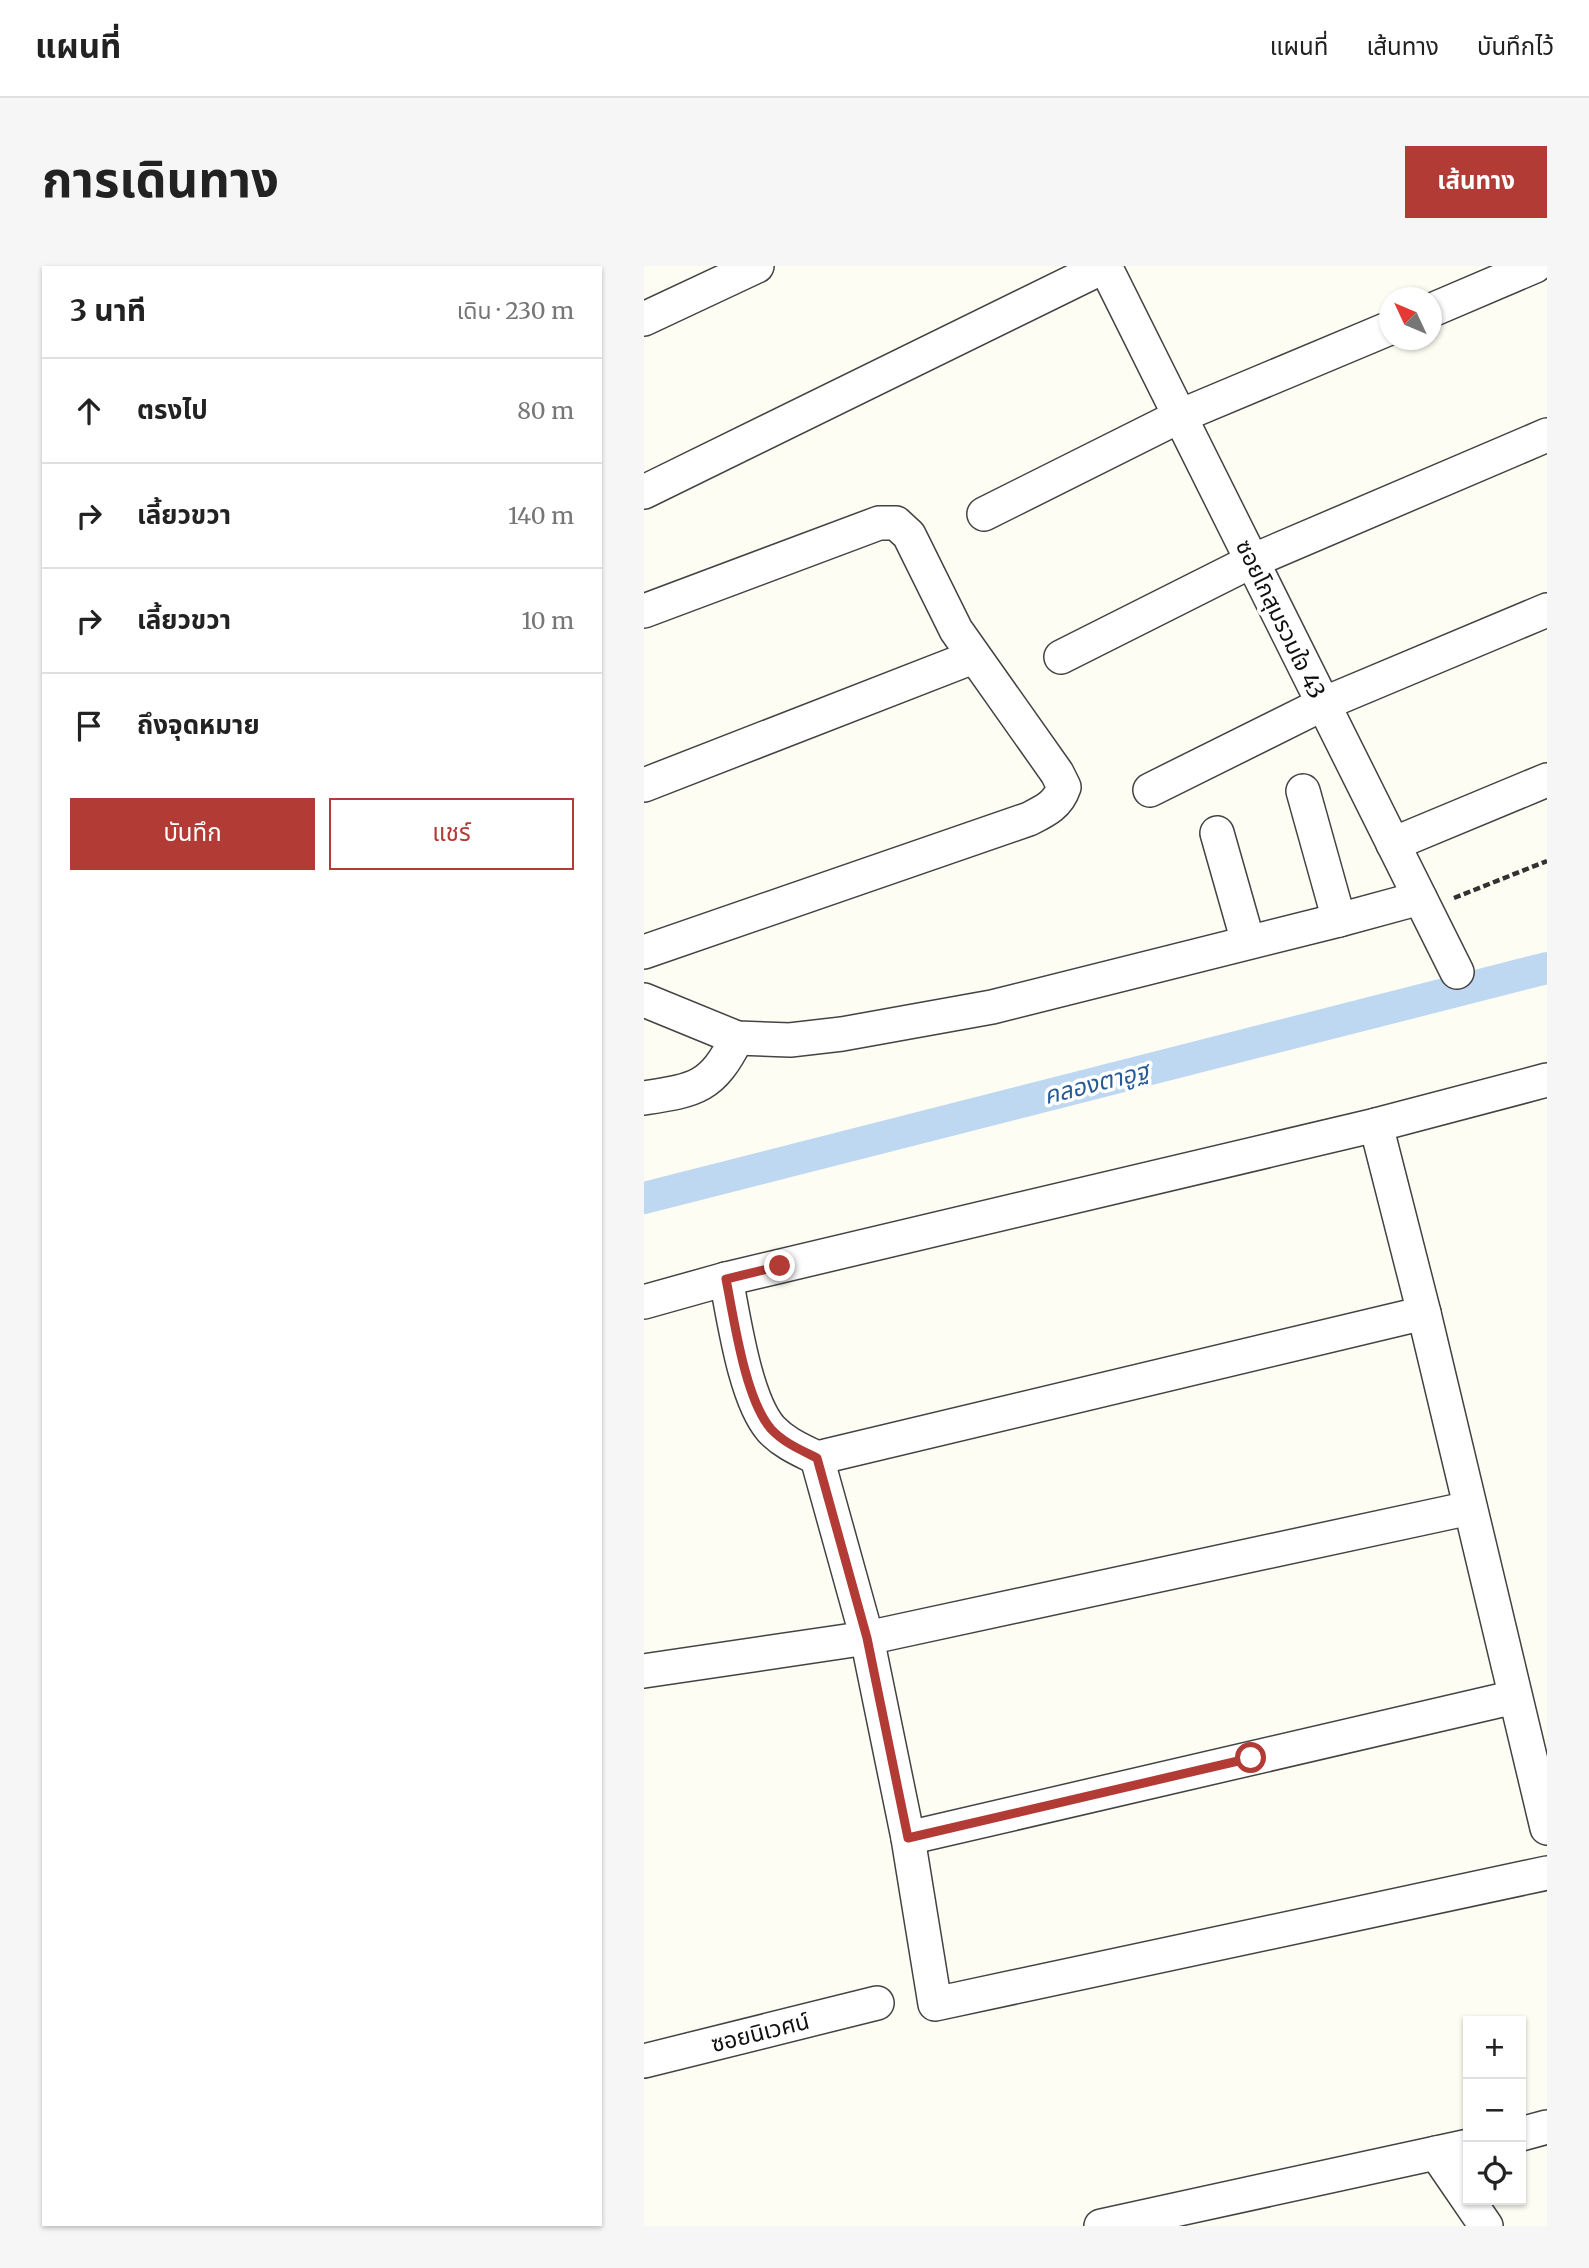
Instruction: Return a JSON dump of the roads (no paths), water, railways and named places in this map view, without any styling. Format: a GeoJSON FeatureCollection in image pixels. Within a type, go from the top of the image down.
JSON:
{"type":"FeatureCollection","features":[{"type":"Feature","properties":{"kind":"street"},"geometry":{"type":"LineString","coordinates":[[644,319],[757,266]]}},
{"type":"Feature","properties":{"kind":"street"},"geometry":{"type":"LineString","coordinates":[[644,492],[1105,266]]}},
{"type":"Feature","properties":{"kind":"street","name":"ซอยโกสุมรวมใจ 43"},"geometry":{"type":"LineString","coordinates":[[1105,266],[1457,972]]}},
{"type":"Feature","properties":{"kind":"street"},"geometry":{"type":"LineString","coordinates":[[1442,306],[1535,266]]}},
{"type":"Feature","properties":{"kind":"street"},"geometry":{"type":"LineString","coordinates":[[984,514],[1180,416],[1379,333]]}},
{"type":"Feature","properties":{"kind":"street"},"geometry":{"type":"LineString","coordinates":[[1061,657],[1252,561],[1547,435]]}},
{"type":"Feature","properties":{"kind":"street"},"geometry":{"type":"LineString","coordinates":[[644,611],[879,523],[896,523],[909,535],[935,590],[973,657],[1064,787],[1060,798],[1029,819],[644,952]]}},
{"type":"Feature","properties":{"kind":"street"},"geometry":{"type":"LineString","coordinates":[[1150,790],[1323,704],[1547,610]]}},
{"type":"Feature","properties":{"kind":"street"},"geometry":{"type":"LineString","coordinates":[[644,785],[973,657]]}},
{"type":"Feature","properties":{"kind":"street"},"geometry":{"type":"LineString","coordinates":[[1393,844],[1547,780]]}},
{"type":"Feature","properties":{"kind":"street"},"geometry":{"type":"LineString","coordinates":[[1303,791],[1339,920]]}},
{"type":"Feature","properties":{"kind":"street"},"geometry":{"type":"LineString","coordinates":[[1217,834],[1248,942]]}},
{"type":"Feature","properties":{"kind":"street"},"geometry":{"type":"LineString","coordinates":[[644,1000],[737,1038],[790,1040],[842,1034],[992,1007],[1339,920],[1423,904]]}},
{"type":"Feature","properties":{"kind":"street"},"geometry":{"type":"LineString","coordinates":[[644,1098],[687,1091],[707,1080],[725,1063],[737,1038]]}},
{"type":"Feature","properties":{"kind":"street"},"geometry":{"type":"LineString","coordinates":[[644,1302],[726,1279],[1376,1125],[1547,1080]]}},
{"type":"Feature","properties":{"kind":"street"},"geometry":{"type":"LineString","coordinates":[[1376,1125],[1424,1313],[1547,1828]]}},
{"type":"Feature","properties":{"kind":"street"},"geometry":{"type":"LineString","coordinates":[[726,1279],[747,1373],[757,1403],[770,1428],[788,1443],[817,1458],[1424,1313]]}},
{"type":"Feature","properties":{"kind":"street"},"geometry":{"type":"LineString","coordinates":[[817,1458],[867,1638],[908,1838],[935,2004],[1547,1872]]}},
{"type":"Feature","properties":{"kind":"street"},"geometry":{"type":"LineString","coordinates":[[644,1671],[867,1638],[1470,1508]]}},
{"type":"Feature","properties":{"kind":"street"},"geometry":{"type":"LineString","coordinates":[[908,1838],[1515,1697]]}},
{"type":"Feature","properties":{"kind":"street","name":"ซอยนิเวศน์"},"geometry":{"type":"LineString","coordinates":[[644,2061],[877,2003]]}},
{"type":"Feature","properties":{"kind":"street"},"geometry":{"type":"LineString","coordinates":[[1526,2133],[1547,2127]]}},
{"type":"Feature","properties":{"kind":"street"},"geometry":{"type":"LineString","coordinates":[[1101,2226],[1166,2220],[1463,2147]]}},
{"type":"Feature","properties":{"kind":"street"},"geometry":{"type":"LineString","coordinates":[[1436,2153],[1486,2226]]}},
{"type":"Feature","properties":{"kind":"waterway","name":"คลองตาอูฐ"},"geometry":{"type":"LineString","coordinates":[[644,1198],[1547,968]]}}]}
